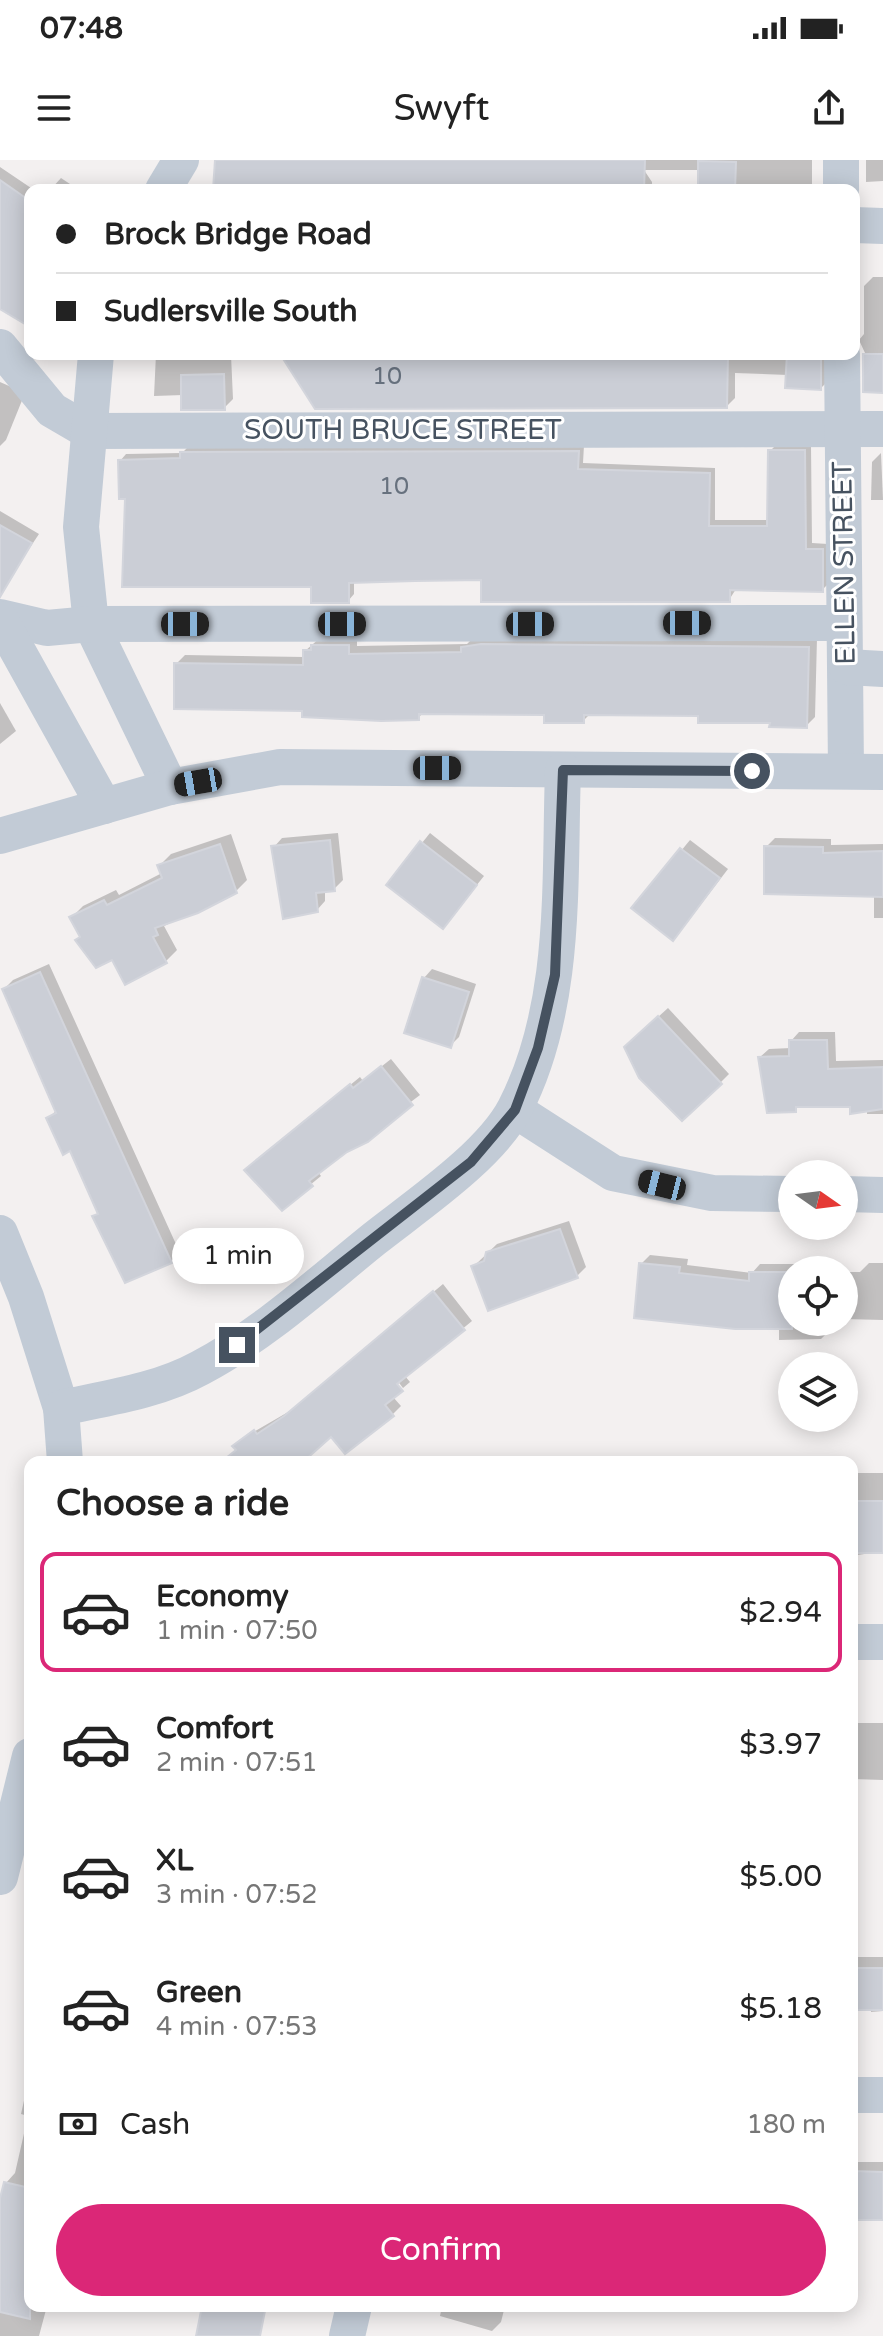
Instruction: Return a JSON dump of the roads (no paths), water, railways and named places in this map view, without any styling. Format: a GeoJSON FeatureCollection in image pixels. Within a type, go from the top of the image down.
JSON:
{"type":"FeatureCollection","features":[{"type":"Feature","properties":{"kind":"street"},"geometry":{"type":"LineString","coordinates":[[167,184],[181,160]]}},
{"type":"Feature","properties":{"kind":"street"},"geometry":{"type":"LineString","coordinates":[[841,160],[841,184]]}},
{"type":"Feature","properties":{"kind":"street"},"geometry":{"type":"LineString","coordinates":[[860,225],[883,226]]}},
{"type":"Feature","properties":{"kind":"street"},"geometry":{"type":"LineString","coordinates":[[0,347],[52,410],[88,431]]}},
{"type":"Feature","properties":{"kind":"street"},"geometry":{"type":"LineString","coordinates":[[95,360],[81,527],[91,624],[170,787]]}},
{"type":"Feature","properties":{"kind":"street","name":"ELLEN STREET"},"geometry":{"type":"LineString","coordinates":[[842,360],[846,771]]}},
{"type":"Feature","properties":{"kind":"street","name":"SOUTH BRUCE STREET"},"geometry":{"type":"LineString","coordinates":[[88,431],[883,429]]}},
{"type":"Feature","properties":{"kind":"street"},"geometry":{"type":"LineString","coordinates":[[0,618],[47,628],[91,624],[844,623]]}},
{"type":"Feature","properties":{"kind":"street"},"geometry":{"type":"LineString","coordinates":[[0,618],[104,806]]}},
{"type":"Feature","properties":{"kind":"street"},"geometry":{"type":"LineString","coordinates":[[847,667],[883,669]]}},
{"type":"Feature","properties":{"kind":"street"},"geometry":{"type":"LineString","coordinates":[[0,836],[170,787],[280,767],[883,772]]}},
{"type":"Feature","properties":{"kind":"street"},"geometry":{"type":"LineString","coordinates":[[61,1408],[141,1391],[198,1370],[256,1333],[471,1162],[515,1110],[538,1048],[555,975],[563,770]]}},
{"type":"Feature","properties":{"kind":"street"},"geometry":{"type":"LineString","coordinates":[[515,1110],[613,1173],[712,1193],[778,1194]]}},
{"type":"Feature","properties":{"kind":"street"},"geometry":{"type":"LineString","coordinates":[[858,1194],[883,1195]]}},
{"type":"Feature","properties":{"kind":"street"},"geometry":{"type":"LineString","coordinates":[[0,1233],[26,1297],[61,1408],[65,1456]]}},
{"type":"Feature","properties":{"kind":"street"},"geometry":{"type":"LineString","coordinates":[[858,1642],[883,1642]]}},
{"type":"Feature","properties":{"kind":"street"},"geometry":{"type":"LineString","coordinates":[[0,1877],[24,1780]]}},
{"type":"Feature","properties":{"kind":"street"},"geometry":{"type":"LineString","coordinates":[[858,2095],[883,2095]]}},
{"type":"Feature","properties":{"kind":"street"},"geometry":{"type":"LineString","coordinates":[[347,2336],[353,2312]]}}]}
